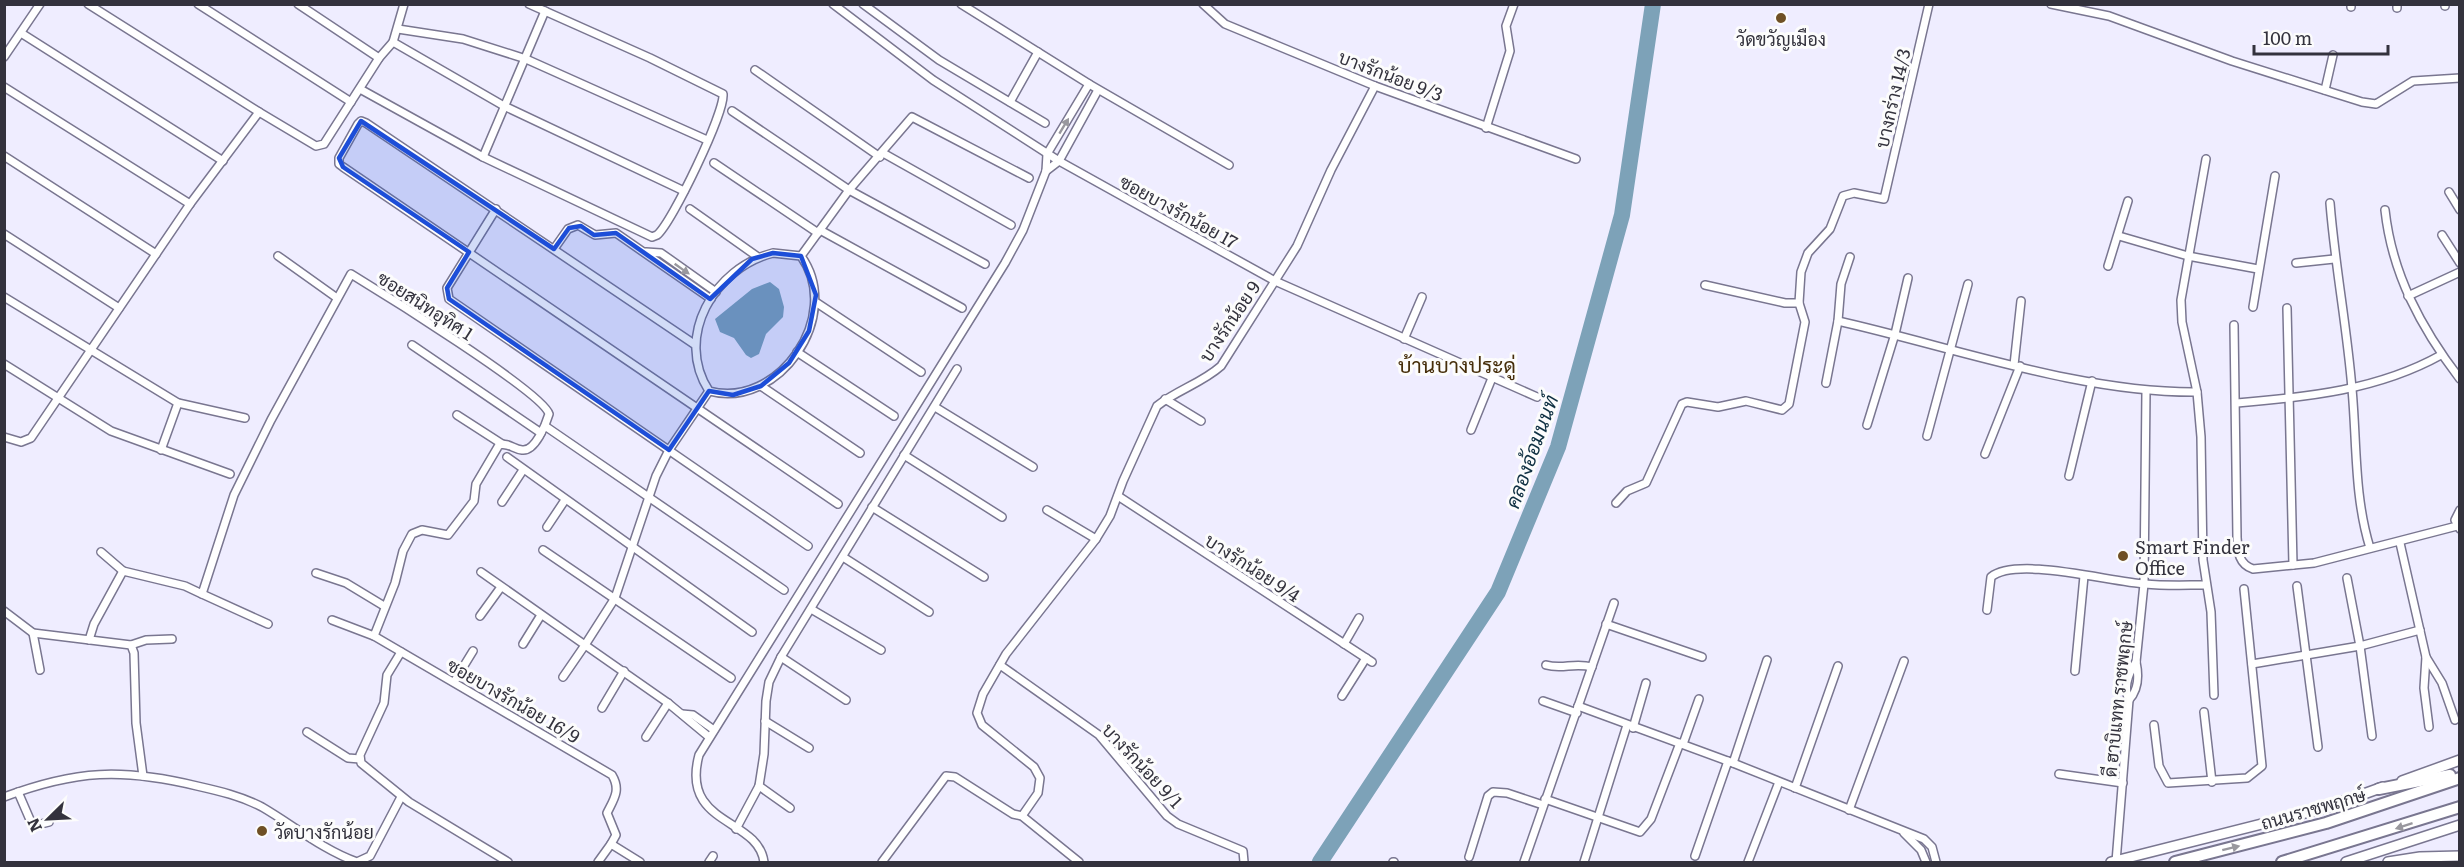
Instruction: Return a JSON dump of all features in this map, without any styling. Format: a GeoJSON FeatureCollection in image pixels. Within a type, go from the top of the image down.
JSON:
{"type":"FeatureCollection","features":[{"type":"Feature","properties":{"kind":"main road"},"geometry":{"type":"LineString","coordinates":[[2114,862],[2325,808],[2460,760]]}},
{"type":"Feature","properties":{"kind":"main road"},"geometry":{"type":"LineString","coordinates":[[2379,789],[2460,776]]}},
{"type":"Feature","properties":{"kind":"main road","name":"ถนนราชพฤกษ์"},"geometry":{"type":"LineString","coordinates":[[2175,862],[2326,823],[2460,776]]}},
{"type":"Feature","properties":{"kind":"main road"},"geometry":{"type":"LineString","coordinates":[[2282,862],[2460,807]]}},
{"type":"Feature","properties":{"kind":"main road"},"geometry":{"type":"LineString","coordinates":[[2346,862],[2460,825]]}},
{"type":"Feature","properties":{"kind":"main road"},"geometry":{"type":"LineString","coordinates":[[2388,862],[2420,857],[2460,856]]}},
{"type":"Feature","properties":{"kind":"main road"},"geometry":{"type":"LineString","coordinates":[[2420,857],[2458,862]]}},
{"type":"Feature","properties":{"kind":"street"},"geometry":{"type":"LineString","coordinates":[[4,57],[40,4]]}},
{"type":"Feature","properties":{"kind":"street"},"geometry":{"type":"LineString","coordinates":[[88,4],[259,112],[320,146],[379,58],[393,42],[403,5]]}},
{"type":"Feature","properties":{"kind":"street"},"geometry":{"type":"LineString","coordinates":[[198,4],[351,102]]}},
{"type":"Feature","properties":{"kind":"street"},"geometry":{"type":"LineString","coordinates":[[298,4],[379,58]]}},
{"type":"Feature","properties":{"kind":"street"},"geometry":{"type":"LineString","coordinates":[[360,89],[483,157],[652,237],[661,232],[684,191],[707,140],[723,94],[529,4]]}},
{"type":"Feature","properties":{"kind":"street","name":"ซอยบางรักน้อย 17"},"geometry":{"type":"LineString","coordinates":[[833,4],[933,80],[1059,161],[1275,281],[1537,397]]}},
{"type":"Feature","properties":{"kind":"street"},"geometry":{"type":"LineString","coordinates":[[863,4],[939,60],[1045,123]]}},
{"type":"Feature","properties":{"kind":"street"},"geometry":{"type":"LineString","coordinates":[[961,4],[1098,90],[1229,165]]}},
{"type":"Feature","properties":{"kind":"street","name":"บางรักน้อย 9/3"},"geometry":{"type":"LineString","coordinates":[[1203,4],[1225,24],[1375,86],[1576,159]]}},
{"type":"Feature","properties":{"kind":"street"},"geometry":{"type":"LineString","coordinates":[[1486,128],[1510,51],[1506,26],[1514,4]]}},
{"type":"Feature","properties":{"kind":"street","name":"บางกร่าง 14/3"},"geometry":{"type":"LineString","coordinates":[[1799,303],[1801,272],[1808,253],[1830,229],[1843,196],[1854,193],[1884,199],[1929,4]]}},
{"type":"Feature","properties":{"kind":"street"},"geometry":{"type":"LineString","coordinates":[[2051,4],[2109,16],[2232,61],[2376,104],[2413,81],[2460,78]]}},
{"type":"Feature","properties":{"kind":"street"},"geometry":{"type":"LineString","coordinates":[[483,157],[526,59],[544,10]]}},
{"type":"Feature","properties":{"kind":"street"},"geometry":{"type":"LineString","coordinates":[[398,29],[463,39],[526,59],[707,140]]}},
{"type":"Feature","properties":{"kind":"street"},"geometry":{"type":"LineString","coordinates":[[21,33],[223,161]]}},
{"type":"Feature","properties":{"kind":"street"},"geometry":{"type":"LineString","coordinates":[[393,42],[504,106],[684,191]]}},
{"type":"Feature","properties":{"kind":"street"},"geometry":{"type":"LineString","coordinates":[[1010,102],[1038,52]]}},
{"type":"Feature","properties":{"kind":"street"},"geometry":{"type":"LineString","coordinates":[[2325,90],[2333,55]]}},
{"type":"Feature","properties":{"kind":"street"},"geometry":{"type":"LineString","coordinates":[[755,70],[882,155],[1011,225]]}},
{"type":"Feature","properties":{"kind":"street"},"geometry":{"type":"LineString","coordinates":[[764,862],[759,847],[712,811],[696,786],[695,769],[699,755],[1005,263],[1023,230],[1046,171],[1047,154],[1089,84]]}},
{"type":"Feature","properties":{"kind":"street","name":"บางรักน้อย 9"},"geometry":{"type":"LineString","coordinates":[[1165,399],[1211,375],[1221,366],[1303,235],[1331,171],[1375,86]]}},
{"type":"Feature","properties":{"kind":"street"},"geometry":{"type":"LineString","coordinates":[[4,87],[190,204]]}},
{"type":"Feature","properties":{"kind":"street"},"geometry":{"type":"LineString","coordinates":[[1046,171],[1059,161],[1098,90]]}},
{"type":"Feature","properties":{"kind":"street"},"geometry":{"type":"LineString","coordinates":[[732,111],[849,190],[985,264]]}},
{"type":"Feature","properties":{"kind":"street"},"geometry":{"type":"LineString","coordinates":[[4,437],[26,442],[190,204],[259,112]]}},
{"type":"Feature","properties":{"kind":"street"},"geometry":{"type":"LineString","coordinates":[[801,256],[849,190],[882,155],[908,120],[915,117],[1029,178]]}},
{"type":"Feature","properties":{"kind":"street"},"geometry":{"type":"LineString","coordinates":[[694,344],[496,208],[366,123],[361,121],[358,124],[339,158],[339,164],[838,504]]}},
{"type":"Feature","properties":{"kind":"street"},"geometry":{"type":"LineString","coordinates":[[4,156],[156,254]]}},
{"type":"Feature","properties":{"kind":"street"},"geometry":{"type":"LineString","coordinates":[[2206,159],[2181,300],[2182,322],[2197,392],[2206,585],[2211,612],[2214,695]]}},
{"type":"Feature","properties":{"kind":"street"},"geometry":{"type":"LineString","coordinates":[[714,163],[819,232],[962,308]]}},
{"type":"Feature","properties":{"kind":"street"},"geometry":{"type":"LineString","coordinates":[[2253,307],[2275,176]]}},
{"type":"Feature","properties":{"kind":"street"},"geometry":{"type":"LineString","coordinates":[[2449,192],[2460,210]]}},
{"type":"Feature","properties":{"kind":"street"},"geometry":{"type":"LineString","coordinates":[[2108,266],[2128,201]]}},
{"type":"Feature","properties":{"kind":"street"},"geometry":{"type":"LineString","coordinates":[[2330,203],[2334,260],[2352,388],[2358,497],[2370,548]]}},
{"type":"Feature","properties":{"kind":"street"},"geometry":{"type":"LineString","coordinates":[[496,208],[447,288],[449,299],[808,546]]}},
{"type":"Feature","properties":{"kind":"street"},"geometry":{"type":"LineString","coordinates":[[690,209],[758,257]]}},
{"type":"Feature","properties":{"kind":"street"},"geometry":{"type":"LineString","coordinates":[[2385,210],[2388,238],[2408,296],[2441,355],[2460,379]]}},
{"type":"Feature","properties":{"kind":"street"},"geometry":{"type":"LineString","coordinates":[[554,249],[568,229],[578,225],[595,235],[616,233],[711,299]]}},
{"type":"Feature","properties":{"kind":"street"},"geometry":{"type":"LineString","coordinates":[[4,234],[119,308]]}},
{"type":"Feature","properties":{"kind":"street"},"geometry":{"type":"LineString","coordinates":[[2442,235],[2460,263]]}},
{"type":"Feature","properties":{"kind":"street"},"geometry":{"type":"LineString","coordinates":[[2119,236],[2188,256],[2258,269]]}},
{"type":"Feature","properties":{"kind":"street"},"geometry":{"type":"LineString","coordinates":[[646,252],[661,253],[716,292]]}},
{"type":"Feature","properties":{"kind":"street"},"geometry":{"type":"LineString","coordinates":[[787,253],[801,256],[814,280],[817,303],[809,331],[797,352],[777,374],[761,386],[733,395],[709,391],[696,365],[694,344],[711,299],[740,267],[758,257],[787,253]]}},
{"type":"Feature","properties":{"kind":"street"},"geometry":{"type":"LineString","coordinates":[[278,256],[337,298]]}},
{"type":"Feature","properties":{"kind":"street"},"geometry":{"type":"LineString","coordinates":[[1826,383],[1839,321],[1838,297],[1850,257]]}},
{"type":"Feature","properties":{"kind":"street"},"geometry":{"type":"LineString","coordinates":[[2296,263],[2334,260]]}},
{"type":"Feature","properties":{"kind":"street"},"geometry":{"type":"LineString","coordinates":[[2408,296],[2460,272]]}},
{"type":"Feature","properties":{"kind":"street","name":"ซอยสนิทอุทิศ 1"},"geometry":{"type":"LineString","coordinates":[[202,594],[234,495],[351,274],[410,310],[540,401],[549,414],[543,430]]}},
{"type":"Feature","properties":{"kind":"street"},"geometry":{"type":"LineString","coordinates":[[1867,425],[1895,334],[1908,278]]}},
{"type":"Feature","properties":{"kind":"street"},"geometry":{"type":"LineString","coordinates":[[1927,436],[1968,284]]}},
{"type":"Feature","properties":{"kind":"street"},"geometry":{"type":"LineString","coordinates":[[1616,503],[1627,490],[1646,483],[1682,404],[1687,402],[1718,407],[1746,401],[1782,410],[1786,408],[1791,398],[1805,326],[1805,316],[1799,303],[1785,303],[1705,285]]}},
{"type":"Feature","properties":{"kind":"street"},"geometry":{"type":"LineString","coordinates":[[4,297],[178,404],[245,418]]}},
{"type":"Feature","properties":{"kind":"street"},"geometry":{"type":"LineString","coordinates":[[1404,339],[1422,297]]}},
{"type":"Feature","properties":{"kind":"street"},"geometry":{"type":"LineString","coordinates":[[1985,454],[2017,366],[2021,301]]}},
{"type":"Feature","properties":{"kind":"street"},"geometry":{"type":"LineString","coordinates":[[817,303],[921,372]]}},
{"type":"Feature","properties":{"kind":"street"},"geometry":{"type":"LineString","coordinates":[[2287,308],[2291,398],[2293,565]]}},
{"type":"Feature","properties":{"kind":"street"},"geometry":{"type":"LineString","coordinates":[[1839,321],[2017,366],[2092,381],[2146,391],[2197,392]]}},
{"type":"Feature","properties":{"kind":"street"},"geometry":{"type":"LineString","coordinates":[[2234,325],[2237,403],[2237,537],[2240,561],[2253,569],[2323,561],[2458,527],[2455,520],[2460,510]]}},
{"type":"Feature","properties":{"kind":"street"},"geometry":{"type":"LineString","coordinates":[[412,345],[649,498],[784,590]]}},
{"type":"Feature","properties":{"kind":"street"},"geometry":{"type":"LineString","coordinates":[[797,352],[894,416]]}},
{"type":"Feature","properties":{"kind":"street"},"geometry":{"type":"LineString","coordinates":[[2237,403],[2291,398],[2352,388],[2397,377],[2441,355]]}},
{"type":"Feature","properties":{"kind":"street"},"geometry":{"type":"LineString","coordinates":[[4,364],[111,431],[230,474]]}},
{"type":"Feature","properties":{"kind":"street"},"geometry":{"type":"LineString","coordinates":[[736,829],[759,786],[764,754],[769,682],[781,657],[957,369]]}},
{"type":"Feature","properties":{"kind":"street"},"geometry":{"type":"LineString","coordinates":[[1471,430],[1492,378]]}},
{"type":"Feature","properties":{"kind":"street"},"geometry":{"type":"LineString","coordinates":[[2069,477],[2092,381]]}},
{"type":"Feature","properties":{"kind":"street"},"geometry":{"type":"LineString","coordinates":[[761,386],[860,453]]}},
{"type":"Feature","properties":{"kind":"street"},"geometry":{"type":"LineString","coordinates":[[563,677],[615,598],[634,548],[649,498],[669,450],[709,391]]}},
{"type":"Feature","properties":{"kind":"street","name":"ดี ฮาบิแทท ราชพฤกษ์"},"geometry":{"type":"LineString","coordinates":[[2114,862],[2129,700],[2135,693],[2138,674],[2136,662],[2144,584],[2146,391]]}},
{"type":"Feature","properties":{"kind":"street"},"geometry":{"type":"LineString","coordinates":[[1022,816],[1038,793],[1040,778],[1034,767],[982,724],[977,713],[983,694],[1000,665],[1096,539],[1118,496],[1157,406],[1165,399],[1201,421]]}},
{"type":"Feature","properties":{"kind":"street"},"geometry":{"type":"LineString","coordinates":[[161,450],[178,404]]}},
{"type":"Feature","properties":{"kind":"street"},"geometry":{"type":"LineString","coordinates":[[935,407],[1033,467]]}},
{"type":"Feature","properties":{"kind":"street"},"geometry":{"type":"LineString","coordinates":[[457,415],[502,444],[526,450],[543,430]]}},
{"type":"Feature","properties":{"kind":"street"},"geometry":{"type":"LineString","coordinates":[[374,636],[384,606],[396,584],[403,551],[412,534],[422,530],[446,536],[456,527],[474,501],[479,479],[502,444]]}},
{"type":"Feature","properties":{"kind":"street"},"geometry":{"type":"LineString","coordinates":[[904,455],[1002,517]]}},
{"type":"Feature","properties":{"kind":"street"},"geometry":{"type":"LineString","coordinates":[[507,457],[752,633]]}},
{"type":"Feature","properties":{"kind":"street"},"geometry":{"type":"LineString","coordinates":[[502,502],[523,470]]}},
{"type":"Feature","properties":{"kind":"street","name":"บางรักน้อย 9/4"},"geometry":{"type":"LineString","coordinates":[[1118,496],[1369,661],[1342,696]]}},
{"type":"Feature","properties":{"kind":"street"},"geometry":{"type":"LineString","coordinates":[[547,527],[564,500]]}},
{"type":"Feature","properties":{"kind":"street"},"geometry":{"type":"LineString","coordinates":[[872,507],[984,577]]}},
{"type":"Feature","properties":{"kind":"street"},"geometry":{"type":"LineString","coordinates":[[1047,510],[1096,539]]}},
{"type":"Feature","properties":{"kind":"street"},"geometry":{"type":"LineString","coordinates":[[2400,543],[2426,657],[2424,688],[2429,727]]}},
{"type":"Feature","properties":{"kind":"street"},"geometry":{"type":"LineString","coordinates":[[543,550],[731,678]]}},
{"type":"Feature","properties":{"kind":"street"},"geometry":{"type":"LineString","coordinates":[[101,552],[123,571],[151,577],[202,594],[268,624]]}},
{"type":"Feature","properties":{"kind":"street"},"geometry":{"type":"LineString","coordinates":[[843,557],[929,612]]}},
{"type":"Feature","properties":{"kind":"street"},"geometry":{"type":"LineString","coordinates":[[1987,610],[1991,577],[2006,568],[2144,584],[2206,585]]}},
{"type":"Feature","properties":{"kind":"street"},"geometry":{"type":"LineString","coordinates":[[89,640],[94,624],[123,571]]}},
{"type":"Feature","properties":{"kind":"street"},"geometry":{"type":"LineString","coordinates":[[481,572],[669,703],[709,737]]}},
{"type":"Feature","properties":{"kind":"street"},"geometry":{"type":"LineString","coordinates":[[316,573],[352,586],[384,606]]}},
{"type":"Feature","properties":{"kind":"street"},"geometry":{"type":"LineString","coordinates":[[2076,670],[2084,576]]}},
{"type":"Feature","properties":{"kind":"street"},"geometry":{"type":"LineString","coordinates":[[2347,578],[2360,646],[2372,736]]}},
{"type":"Feature","properties":{"kind":"street"},"geometry":{"type":"LineString","coordinates":[[480,616],[501,586]]}},
{"type":"Feature","properties":{"kind":"street"},"geometry":{"type":"LineString","coordinates":[[2297,586],[2308,656],[2318,747]]}},
{"type":"Feature","properties":{"kind":"street"},"geometry":{"type":"LineString","coordinates":[[2154,725],[2159,766],[2168,783],[2247,778],[2262,766],[2244,589]]}},
{"type":"Feature","properties":{"kind":"street"},"geometry":{"type":"LineString","coordinates":[[1524,862],[1614,603]]}},
{"type":"Feature","properties":{"kind":"street"},"geometry":{"type":"LineString","coordinates":[[811,609],[881,650]]}},
{"type":"Feature","properties":{"kind":"street"},"geometry":{"type":"LineString","coordinates":[[4,611],[33,633],[131,645],[146,640],[171,639]]}},
{"type":"Feature","properties":{"kind":"street"},"geometry":{"type":"LineString","coordinates":[[524,644],[541,615]]}},
{"type":"Feature","properties":{"kind":"street"},"geometry":{"type":"LineString","coordinates":[[1344,644],[1359,618]]}},
{"type":"Feature","properties":{"kind":"street","name":"ซอยบางรักน้อย 16/9"},"geometry":{"type":"LineString","coordinates":[[332,620],[374,636],[612,775],[618,784],[608,813],[616,835],[611,844]]}},
{"type":"Feature","properties":{"kind":"street"},"geometry":{"type":"LineString","coordinates":[[1606,624],[1702,657]]}},
{"type":"Feature","properties":{"kind":"street"},"geometry":{"type":"LineString","coordinates":[[2252,664],[2360,646],[2420,630]]}},
{"type":"Feature","properties":{"kind":"street"},"geometry":{"type":"LineString","coordinates":[[33,633],[40,670]]}},
{"type":"Feature","properties":{"kind":"street"},"geometry":{"type":"LineString","coordinates":[[131,645],[134,653],[136,723],[143,776]]}},
{"type":"Feature","properties":{"kind":"street"},"geometry":{"type":"LineString","coordinates":[[454,682],[473,651]]}},
{"type":"Feature","properties":{"kind":"street"},"geometry":{"type":"LineString","coordinates":[[360,759],[384,703],[387,675],[400,652]]}},
{"type":"Feature","properties":{"kind":"street"},"geometry":{"type":"LineString","coordinates":[[781,657],[846,700]]}},
{"type":"Feature","properties":{"kind":"street"},"geometry":{"type":"LineString","coordinates":[[2426,657],[2442,683],[2455,720]]}},
{"type":"Feature","properties":{"kind":"street"},"geometry":{"type":"LineString","coordinates":[[1695,856],[1767,660]]}},
{"type":"Feature","properties":{"kind":"street"},"geometry":{"type":"LineString","coordinates":[[1849,810],[1904,661]]}},
{"type":"Feature","properties":{"kind":"street"},"geometry":{"type":"LineString","coordinates":[[1546,664],[1560,667],[1575,663],[1592,667]]}},
{"type":"Feature","properties":{"kind":"street","name":"บางรักน้อย 9/1"},"geometry":{"type":"LineString","coordinates":[[1000,665],[1099,735],[1167,816],[1178,824],[1244,851],[1244,862]]}},
{"type":"Feature","properties":{"kind":"street"},"geometry":{"type":"LineString","coordinates":[[1795,788],[1838,666]]}},
{"type":"Feature","properties":{"kind":"street"},"geometry":{"type":"LineString","coordinates":[[602,708],[624,671]]}},
{"type":"Feature","properties":{"kind":"street"},"geometry":{"type":"LineString","coordinates":[[1584,862],[1646,683]]}},
{"type":"Feature","properties":{"kind":"street"},"geometry":{"type":"LineString","coordinates":[[1469,857],[1488,796],[1493,792],[1544,802],[1599,817],[1640,832],[1647,827],[1699,699]]}},
{"type":"Feature","properties":{"kind":"street"},"geometry":{"type":"LineString","coordinates":[[1543,701],[1578,709],[1682,744],[1903,831],[1929,842],[1936,862]]}},
{"type":"Feature","properties":{"kind":"street"},"geometry":{"type":"LineString","coordinates":[[646,737],[669,703]]}},
{"type":"Feature","properties":{"kind":"street"},"geometry":{"type":"LineString","coordinates":[[2204,712],[2212,782]]}},
{"type":"Feature","properties":{"kind":"street"},"geometry":{"type":"LineString","coordinates":[[682,714],[693,715],[714,730]]}},
{"type":"Feature","properties":{"kind":"street"},"geometry":{"type":"LineString","coordinates":[[765,721],[809,748]]}},
{"type":"Feature","properties":{"kind":"street"},"geometry":{"type":"LineString","coordinates":[[307,732],[348,758],[360,759]]}},
{"type":"Feature","properties":{"kind":"street"},"geometry":{"type":"LineString","coordinates":[[360,759],[366,768],[401,796],[508,862]]}},
{"type":"Feature","properties":{"kind":"street"},"geometry":{"type":"LineString","coordinates":[[4,797],[44,782],[76,776],[110,772],[143,776],[234,795],[260,806],[357,862],[370,855],[401,796]]}},
{"type":"Feature","properties":{"kind":"street"},"geometry":{"type":"LineString","coordinates":[[2059,774],[2123,783]]}},
{"type":"Feature","properties":{"kind":"street"},"geometry":{"type":"LineString","coordinates":[[882,862],[946,776],[955,777],[1012,814],[1022,816],[1079,862]]}},
{"type":"Feature","properties":{"kind":"street"},"geometry":{"type":"LineString","coordinates":[[1748,862],[1779,782]]}},
{"type":"Feature","properties":{"kind":"street"},"geometry":{"type":"LineString","coordinates":[[759,786],[790,808]]}},
{"type":"Feature","properties":{"kind":"street"},"geometry":{"type":"LineString","coordinates":[[18,792],[31,822],[37,825],[49,822]]}},
{"type":"Feature","properties":{"kind":"street"},"geometry":{"type":"LineString","coordinates":[[1903,831],[1921,850],[1926,862]]}},
{"type":"Feature","properties":{"kind":"street"},"geometry":{"type":"LineString","coordinates":[[598,862],[611,844],[640,862]]}},
{"type":"Feature","properties":{"kind":"highlighted area"},"geometry":{"type":"Polygon","coordinates":[[[361,121],[554,249],[569,228],[581,226],[594,235],[616,233],[710,299],[752,259],[773,253],[801,256],[816,295],[809,331],[789,363],[761,386],[733,395],[709,391],[669,450],[449,299],[447,288],[469,252],[343,167],[339,158],[361,121]]]}},
{"type":"Feature","properties":{"kind":"water"},"geometry":{"type":"Polygon","coordinates":[[[770,282],[779,289],[784,307],[783,317],[766,334],[759,354],[751,358],[746,355],[734,338],[720,332],[715,319],[752,289],[770,282]]]}},
{"type":"Feature","properties":{"kind":"waterway","name":"คลองอ้อมนนท์"},"geometry":{"type":"LineString","coordinates":[[1320,862],[1498,592],[1558,447],[1622,215],[1653,4]]}},
{"type":"Feature","properties":{"kind":"place","name":"วัดขวัญเมือง"},"geometry":{"type":"Point","coordinates":[1781,18]}},
{"type":"Feature","properties":{"kind":"place","name":"Smart Finder Office"},"geometry":{"type":"Point","coordinates":[2123,556]}},
{"type":"Feature","properties":{"kind":"place","name":"วัดบางรักน้อย"},"geometry":{"type":"Point","coordinates":[262,831]}},
{"type":"Feature","properties":{"kind":"district","name":"บ้านบางประดู่"},"geometry":{"type":"Point","coordinates":[1457,363]}}]}
